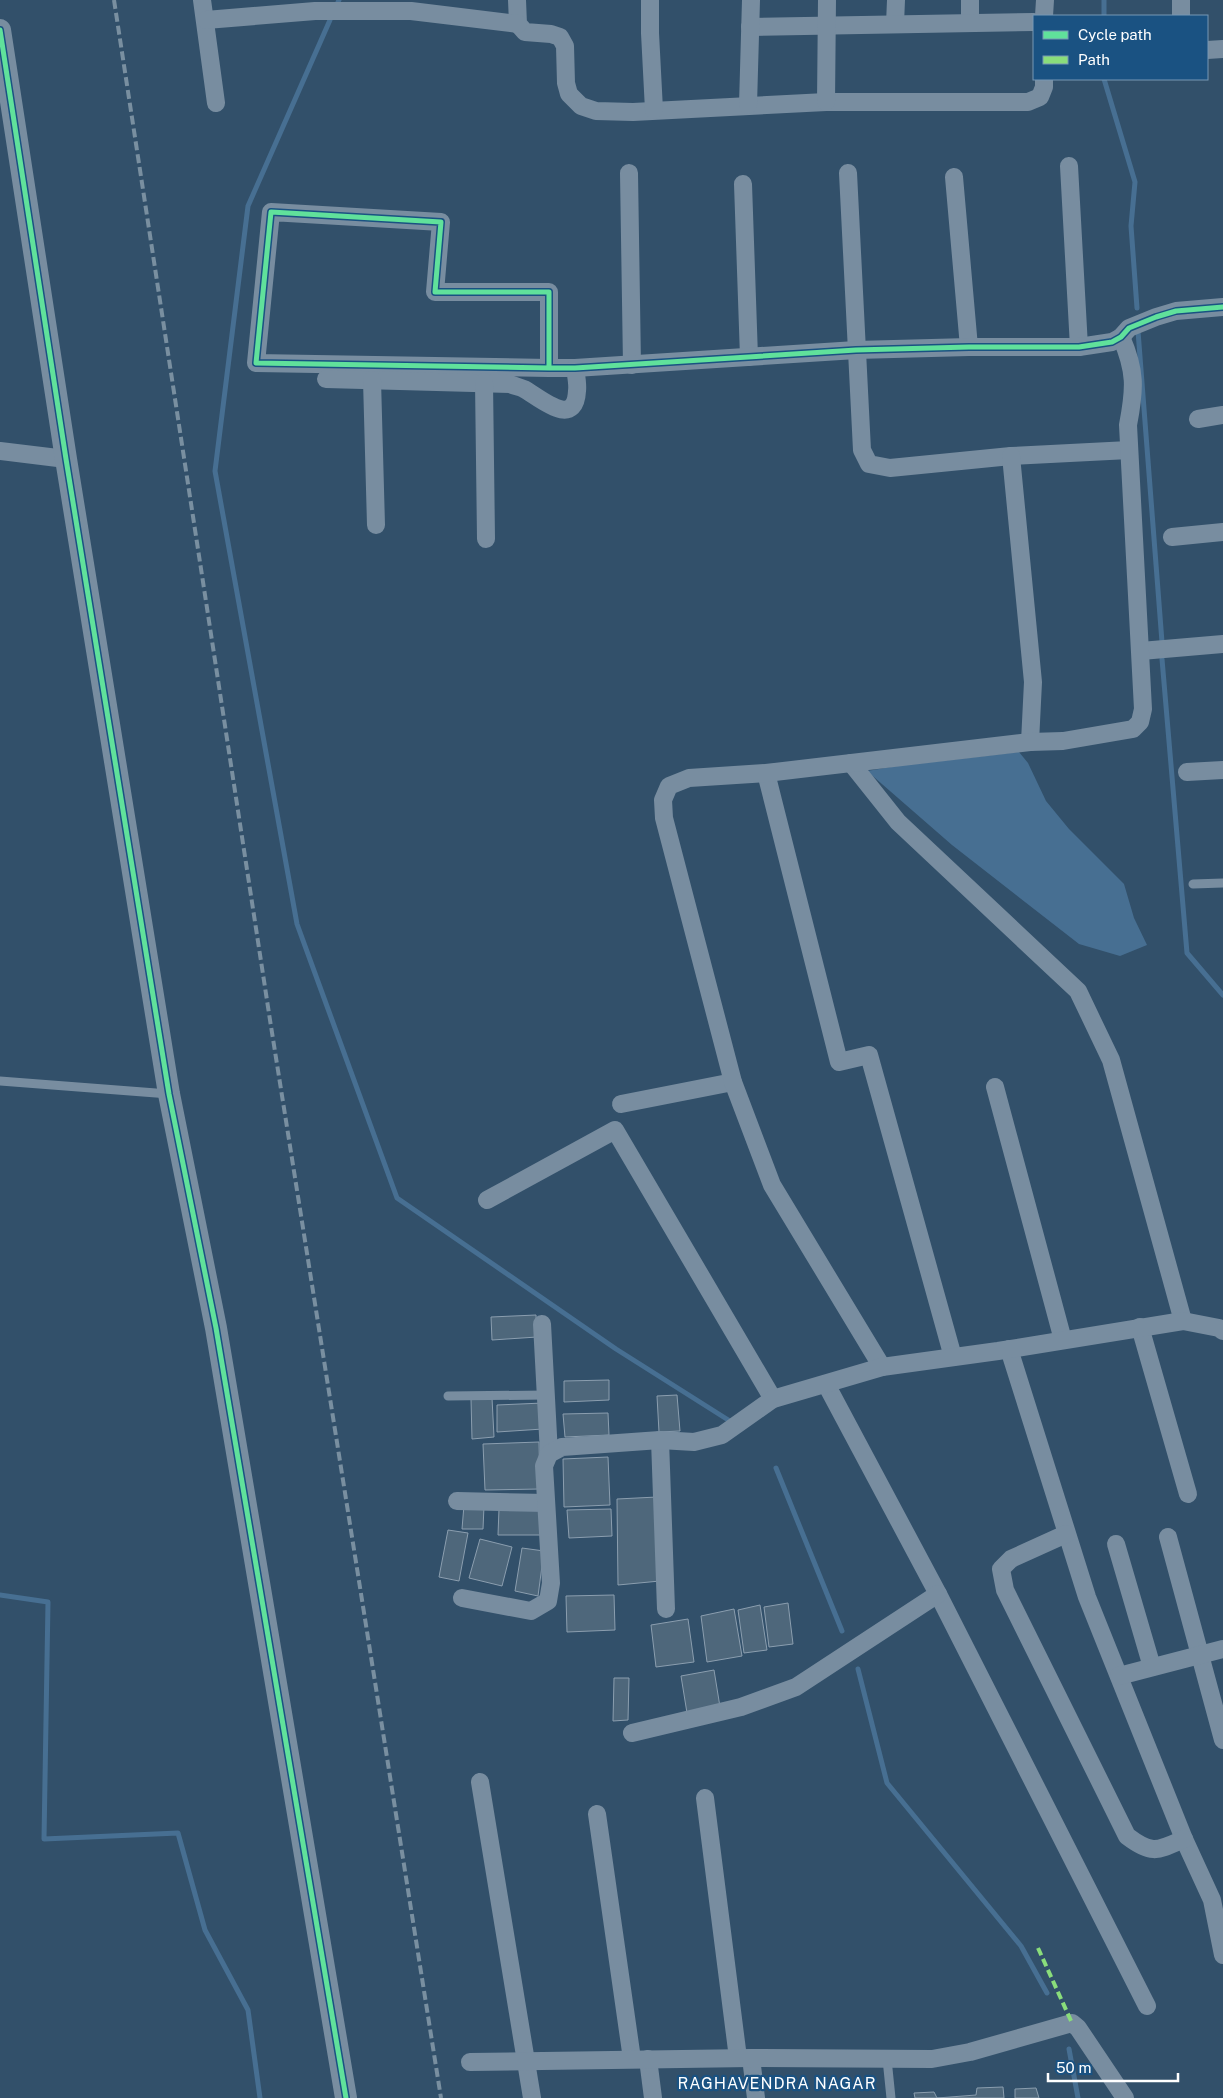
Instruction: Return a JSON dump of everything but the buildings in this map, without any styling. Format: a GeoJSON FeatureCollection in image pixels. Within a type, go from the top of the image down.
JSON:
{"type":"FeatureCollection","features":[{"type":"Feature","properties":{"kind":"street"},"geometry":{"type":"LineString","coordinates":[[202,0],[216,102]]}},
{"type":"Feature","properties":{"kind":"street"},"geometry":{"type":"LineString","coordinates":[[517,0],[518,24]]}},
{"type":"Feature","properties":{"kind":"street"},"geometry":{"type":"LineString","coordinates":[[650,0],[654,110]]}},
{"type":"Feature","properties":{"kind":"street"},"geometry":{"type":"LineString","coordinates":[[748,105],[751,0]]}},
{"type":"Feature","properties":{"kind":"street"},"geometry":{"type":"LineString","coordinates":[[826,102],[827,0]]}},
{"type":"Feature","properties":{"kind":"street"},"geometry":{"type":"LineString","coordinates":[[895,24],[896,0]]}},
{"type":"Feature","properties":{"kind":"street"},"geometry":{"type":"LineString","coordinates":[[970,0],[970,22]]}},
{"type":"Feature","properties":{"kind":"street"},"geometry":{"type":"LineString","coordinates":[[1044,15],[1045,0]]}},
{"type":"Feature","properties":{"kind":"street"},"geometry":{"type":"LineString","coordinates":[[1181,0],[1181,15]]}},
{"type":"Feature","properties":{"kind":"street"},"geometry":{"type":"LineString","coordinates":[[206,20],[412,5],[518,24],[525,32],[551,34],[560,37],[564,46],[568,94],[581,106],[596,111],[826,102],[1028,102],[1040,97],[1044,87],[1044,80]]}},
{"type":"Feature","properties":{"kind":"street"},"geometry":{"type":"LineString","coordinates":[[750,28],[1033,22]]}},
{"type":"Feature","properties":{"kind":"street"},"geometry":{"type":"LineString","coordinates":[[0,30],[66,459],[169,1094],[216,1328],[346,2098]]}},
{"type":"Feature","properties":{"kind":"street"},"geometry":{"type":"LineString","coordinates":[[1208,50],[1223,49]]}},
{"type":"Feature","properties":{"kind":"street"},"geometry":{"type":"LineString","coordinates":[[1069,166],[1079,347]]}},
{"type":"Feature","properties":{"kind":"street"},"geometry":{"type":"LineString","coordinates":[[630,173],[632,365]]}},
{"type":"Feature","properties":{"kind":"street"},"geometry":{"type":"LineString","coordinates":[[848,173],[862,450],[869,464],[890,468],[1011,456],[1129,450]]}},
{"type":"Feature","properties":{"kind":"street"},"geometry":{"type":"LineString","coordinates":[[954,177],[969,347]]}},
{"type":"Feature","properties":{"kind":"street"},"geometry":{"type":"LineString","coordinates":[[743,184],[749,358]]}},
{"type":"Feature","properties":{"kind":"street"},"geometry":{"type":"LineString","coordinates":[[549,368],[549,292],[435,292],[440,222],[271,212],[256,363],[549,368],[575,368],[856,350],[1079,347],[1112,342],[1121,337],[1129,328],[1156,316],[1176,311],[1223,306]]}},
{"type":"Feature","properties":{"kind":"street"},"geometry":{"type":"LineString","coordinates":[[882,1367],[772,1185],[733,1082],[664,818],[663,800],[669,786],[689,778],[766,773],[1030,742],[1063,740],[1133,729],[1140,722],[1143,709],[1141,651],[1128,425],[1134,391],[1130,358],[1121,337]]}},
{"type":"Feature","properties":{"kind":"street"},"geometry":{"type":"LineString","coordinates":[[326,379],[510,384],[524,389],[555,409],[567,409],[574,404],[577,392],[575,368]]}},
{"type":"Feature","properties":{"kind":"street"},"geometry":{"type":"LineString","coordinates":[[372,380],[376,525]]}},
{"type":"Feature","properties":{"kind":"street"},"geometry":{"type":"LineString","coordinates":[[484,382],[486,539]]}},
{"type":"Feature","properties":{"kind":"street"},"geometry":{"type":"LineString","coordinates":[[1198,418],[1223,415]]}},
{"type":"Feature","properties":{"kind":"street"},"geometry":{"type":"LineString","coordinates":[[0,451],[66,459]]}},
{"type":"Feature","properties":{"kind":"street"},"geometry":{"type":"LineString","coordinates":[[1011,456],[1033,682],[1030,742]]}},
{"type":"Feature","properties":{"kind":"street"},"geometry":{"type":"LineString","coordinates":[[1172,537],[1223,532]]}},
{"type":"Feature","properties":{"kind":"street"},"geometry":{"type":"LineString","coordinates":[[1141,651],[1223,644]]}},
{"type":"Feature","properties":{"kind":"street"},"geometry":{"type":"LineString","coordinates":[[851,763],[898,822],[1078,991],[1111,1060],[1183,1321]]}},
{"type":"Feature","properties":{"kind":"street"},"geometry":{"type":"LineString","coordinates":[[1188,772],[1223,770]]}},
{"type":"Feature","properties":{"kind":"street"},"geometry":{"type":"LineString","coordinates":[[766,773],[839,1062],[869,1055],[953,1357]]}},
{"type":"Feature","properties":{"kind":"street"},"geometry":{"type":"LineString","coordinates":[[621,1104],[733,1082]]}},
{"type":"Feature","properties":{"kind":"street"},"geometry":{"type":"LineString","coordinates":[[995,1087],[1063,1340]]}},
{"type":"Feature","properties":{"kind":"street"},"geometry":{"type":"LineString","coordinates":[[487,1200],[615,1130],[773,1399]]}},
{"type":"Feature","properties":{"kind":"street"},"geometry":{"type":"LineString","coordinates":[[549,1454],[562,1448],[660,1440],[694,1442],[722,1435],[773,1399],[882,1367],[1183,1321],[1222,1328]]}},
{"type":"Feature","properties":{"kind":"street"},"geometry":{"type":"LineString","coordinates":[[462,1598],[531,1611],[548,1601],[550,1583],[544,1466],[549,1454],[542,1324]]}},
{"type":"Feature","properties":{"kind":"street"},"geometry":{"type":"LineString","coordinates":[[1140,1328],[1188,1494]]}},
{"type":"Feature","properties":{"kind":"street"},"geometry":{"type":"LineString","coordinates":[[1009,1349],[1087,1597],[1184,1839],[1217,1899],[1223,1955]]}},
{"type":"Feature","properties":{"kind":"street"},"geometry":{"type":"LineString","coordinates":[[826,1384],[938,1594],[1148,2006]]}},
{"type":"Feature","properties":{"kind":"street"},"geometry":{"type":"LineString","coordinates":[[660,1440],[666,1609]]}},
{"type":"Feature","properties":{"kind":"street"},"geometry":{"type":"LineString","coordinates":[[457,1501],[546,1503]]}},
{"type":"Feature","properties":{"kind":"street"},"geometry":{"type":"LineString","coordinates":[[1066,1534],[1011,1559],[1000,1569],[1005,1590],[1127,1836],[1142,1848],[1160,1850],[1184,1839]]}},
{"type":"Feature","properties":{"kind":"street"},"geometry":{"type":"LineString","coordinates":[[1168,1537],[1223,1740]]}},
{"type":"Feature","properties":{"kind":"street"},"geometry":{"type":"LineString","coordinates":[[1116,1544],[1152,1667]]}},
{"type":"Feature","properties":{"kind":"street"},"geometry":{"type":"LineString","coordinates":[[632,1734],[741,1707],[796,1686],[938,1594]]}},
{"type":"Feature","properties":{"kind":"street"},"geometry":{"type":"LineString","coordinates":[[1119,1676],[1223,1649]]}},
{"type":"Feature","properties":{"kind":"street"},"geometry":{"type":"LineString","coordinates":[[480,1782],[532,2098]]}},
{"type":"Feature","properties":{"kind":"street"},"geometry":{"type":"LineString","coordinates":[[704,1798],[744,2058],[756,2098]]}},
{"type":"Feature","properties":{"kind":"street"},"geometry":{"type":"LineString","coordinates":[[597,1814],[640,2059],[653,2098]]}},
{"type":"Feature","properties":{"kind":"street"},"geometry":{"type":"LineString","coordinates":[[470,2062],[744,2058],[932,2059],[970,2052],[1072,2023],[1078,2028],[1125,2098]]}},
{"type":"Feature","properties":{"kind":"lane"},"geometry":{"type":"LineString","coordinates":[[1193,884],[1223,883]]}},
{"type":"Feature","properties":{"kind":"lane"},"geometry":{"type":"LineString","coordinates":[[0,1081],[169,1094]]}},
{"type":"Feature","properties":{"kind":"lane"},"geometry":{"type":"LineString","coordinates":[[448,1396],[546,1395]]}},
{"type":"Feature","properties":{"kind":"lane"},"geometry":{"type":"LineString","coordinates":[[887,2059],[890,2098]]}},
{"type":"Feature","properties":{"kind":"water"},"geometry":{"type":"Polygon","coordinates":[[[1019,752],[1028,763],[1046,801],[1069,829],[1124,884],[1134,918],[1147,945],[1120,956],[1079,944],[952,845],[867,771],[1019,752]]]}},
{"type":"Feature","properties":{"kind":"waterway"},"geometry":{"type":"LineString","coordinates":[[1104,0],[1104,15]]}},
{"type":"Feature","properties":{"kind":"waterway"},"geometry":{"type":"LineString","coordinates":[[330,20],[248,206],[215,471],[297,924],[397,1198],[616,1349],[733,1423]]}},
{"type":"Feature","properties":{"kind":"waterway"},"geometry":{"type":"LineString","coordinates":[[1104,80],[1135,182],[1131,226],[1137,308]]}},
{"type":"Feature","properties":{"kind":"waterway"},"geometry":{"type":"LineString","coordinates":[[1138,331],[1162,642]]}},
{"type":"Feature","properties":{"kind":"waterway"},"geometry":{"type":"LineString","coordinates":[[1162,659],[1187,953],[1223,995]]}},
{"type":"Feature","properties":{"kind":"waterway"},"geometry":{"type":"LineString","coordinates":[[776,1468],[842,1631]]}},
{"type":"Feature","properties":{"kind":"waterway"},"geometry":{"type":"LineString","coordinates":[[0,1595],[48,1602],[44,1839],[178,1833],[205,1930],[248,2010],[260,2098]]}},
{"type":"Feature","properties":{"kind":"waterway"},"geometry":{"type":"LineString","coordinates":[[858,1669],[887,1783],[1021,1946],[1047,1993]]}},
{"type":"Feature","properties":{"kind":"waterway"},"geometry":{"type":"LineString","coordinates":[[1069,2049],[1078,2098]]}},
{"type":"Feature","properties":{"kind":"railway"},"geometry":{"type":"LineString","coordinates":[[114,0],[270,1020],[441,2098]]}},
{"type":"Feature","properties":{"kind":"marked path"},"geometry":{"type":"LineString","coordinates":[[1038,1948],[1072,2023]]}},
{"type":"Feature","properties":{"kind":"cycle path"},"geometry":{"type":"LineString","coordinates":[[0,30],[66,459],[169,1094],[216,1328],[346,2098]]}},
{"type":"Feature","properties":{"kind":"cycle path"},"geometry":{"type":"LineString","coordinates":[[549,368],[549,292],[435,292],[441,222],[271,212],[256,363],[549,368],[575,368],[856,350],[1079,347],[1112,342],[1121,337],[1129,328],[1176,311],[1223,307]]}},
{"type":"Feature","properties":{"kind":"district","name":"RAGHAVENDRA NAGAR"},"geometry":{"type":"Point","coordinates":[777,2083]}}]}
